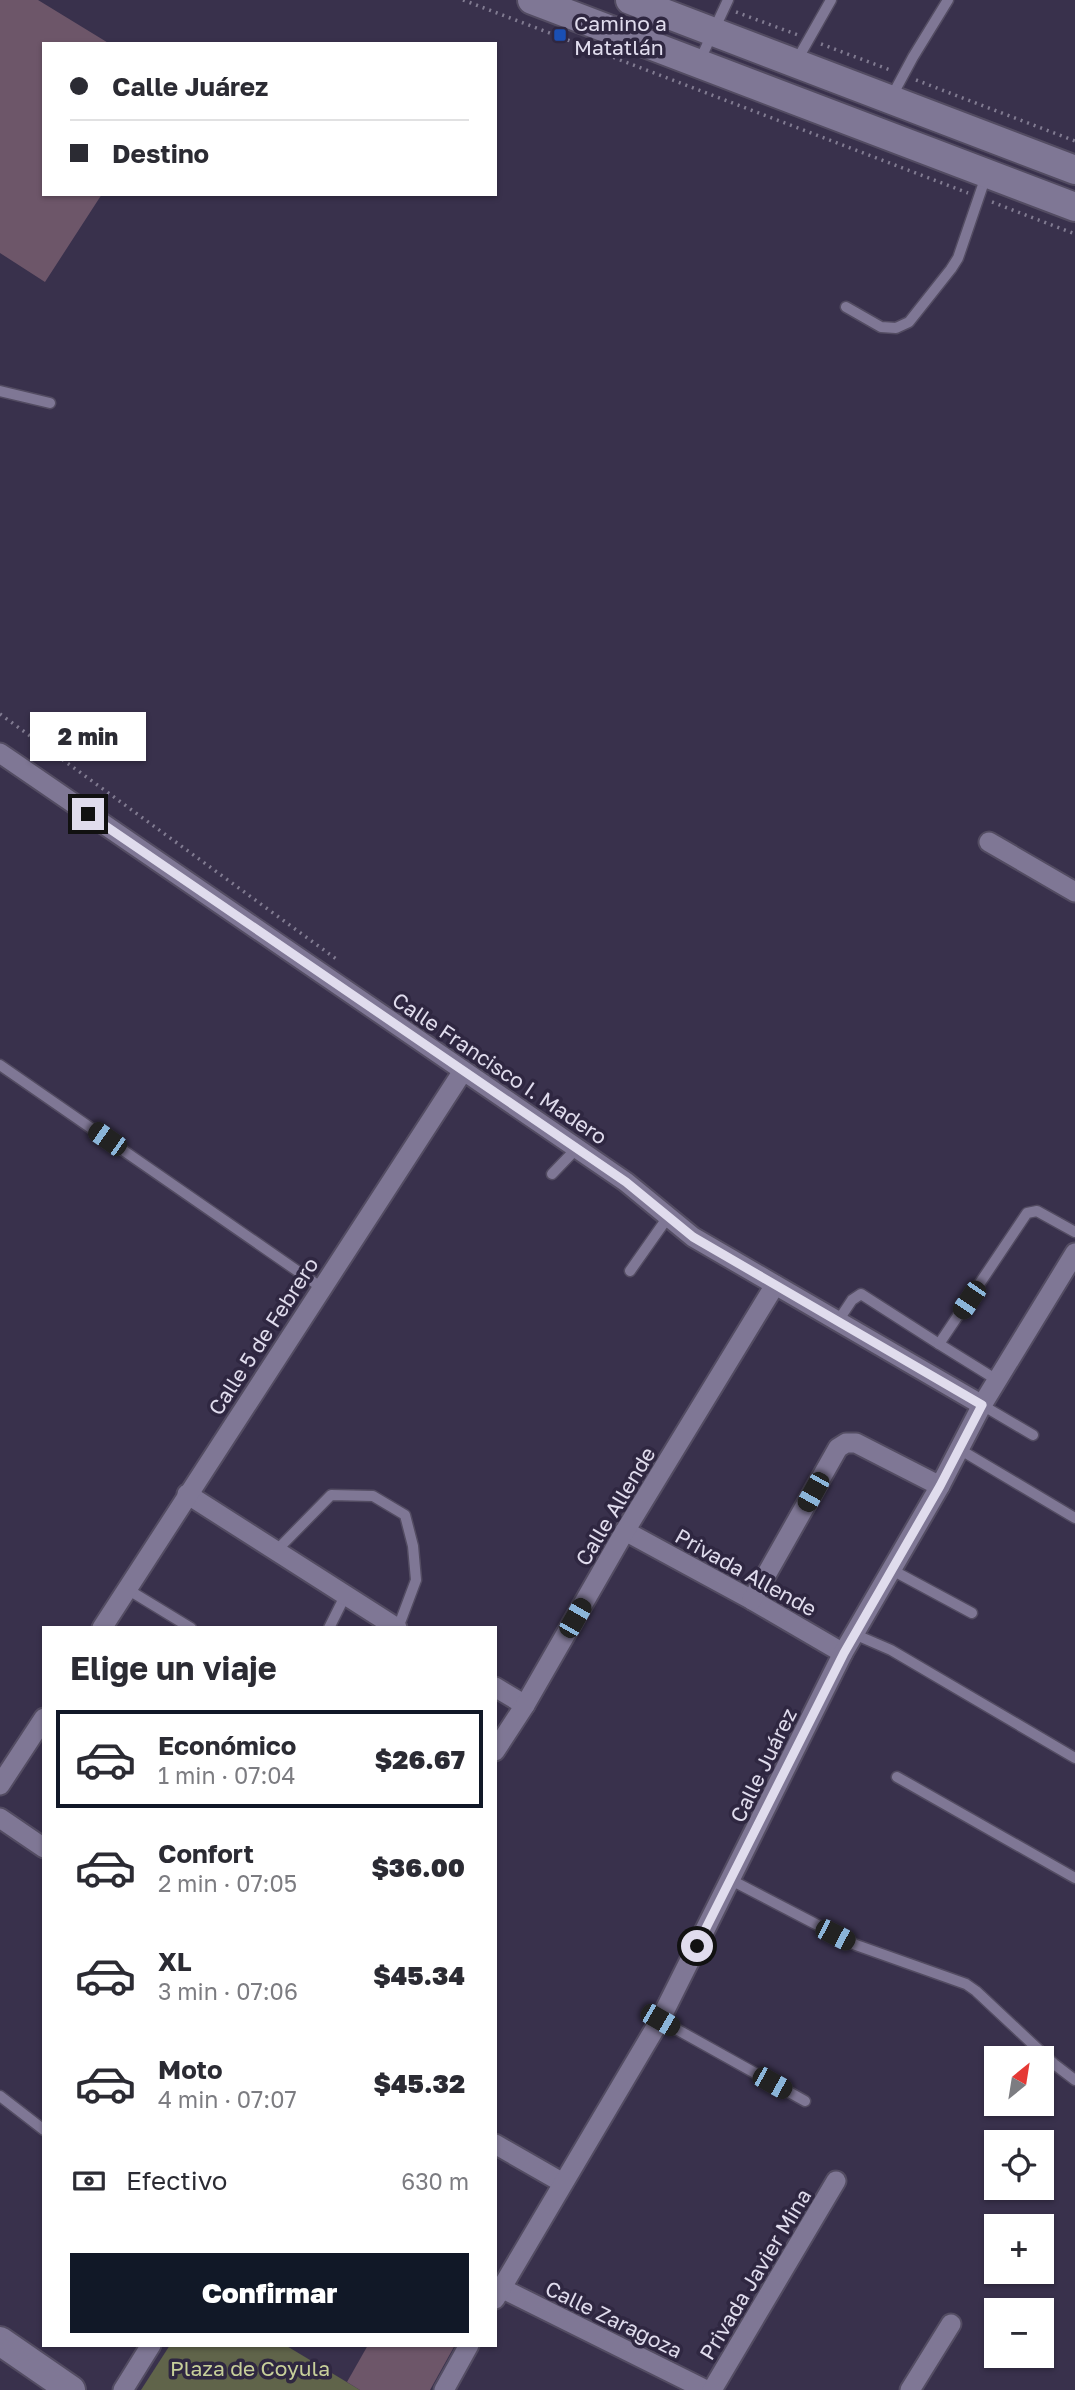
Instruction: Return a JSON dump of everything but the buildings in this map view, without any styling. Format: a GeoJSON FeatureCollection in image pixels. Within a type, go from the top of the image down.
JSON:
{"type":"FeatureCollection","features":[{"type":"Feature","properties":{"kind":"street"},"geometry":{"type":"LineString","coordinates":[[532,0],[711,67],[983,185],[1075,207]]}},
{"type":"Feature","properties":{"kind":"street"},"geometry":{"type":"LineString","coordinates":[[630,0],[1075,170]]}},
{"type":"Feature","properties":{"kind":"street"},"geometry":{"type":"LineString","coordinates":[[648,44],[663,32],[660,11]]}},
{"type":"Feature","properties":{"kind":"street"},"geometry":{"type":"LineString","coordinates":[[711,67],[719,66],[719,53],[729,42],[724,35]]}},
{"type":"Feature","properties":{"kind":"street","name":"Calle Francisco I. Madero"},"geometry":{"type":"LineString","coordinates":[[0,753],[626,1182],[693,1237],[982,1405]]}},
{"type":"Feature","properties":{"kind":"street"},"geometry":{"type":"LineString","coordinates":[[989,842],[1075,892]]}},
{"type":"Feature","properties":{"kind":"street","name":"Calle 5 de Febrero"},"geometry":{"type":"LineString","coordinates":[[103,1626],[463,1071]]}},
{"type":"Feature","properties":{"kind":"street","name":"Calle Juárez"},"geometry":{"type":"LineString","coordinates":[[498,2294],[660,2020],[844,1653],[940,1486],[982,1405],[1072,1263]]}},
{"type":"Feature","properties":{"kind":"street","name":"Calle Allende"},"geometry":{"type":"LineString","coordinates":[[497,1748],[775,1285]]}},
{"type":"Feature","properties":{"kind":"street"},"geometry":{"type":"LineString","coordinates":[[752,1600],[838,1448],[846,1443],[856,1443],[940,1486]]}},
{"type":"Feature","properties":{"kind":"street"},"geometry":{"type":"LineString","coordinates":[[187,1494],[394,1626]]}},
{"type":"Feature","properties":{"kind":"street","name":"Privada Allende"},"geometry":{"type":"LineString","coordinates":[[625,1531],[844,1653]]}},
{"type":"Feature","properties":{"kind":"street"},"geometry":{"type":"LineString","coordinates":[[497,1688],[525,1705]]}},
{"type":"Feature","properties":{"kind":"street"},"geometry":{"type":"LineString","coordinates":[[0,1785],[42,1721]]}},
{"type":"Feature","properties":{"kind":"street"},"geometry":{"type":"LineString","coordinates":[[0,1818],[42,1847]]}},
{"type":"Feature","properties":{"kind":"street"},"geometry":{"type":"LineString","coordinates":[[497,2145],[563,2183]]}},
{"type":"Feature","properties":{"kind":"street","name":"Privada Javier Mina"},"geometry":{"type":"LineString","coordinates":[[712,2390],[836,2180]]}},
{"type":"Feature","properties":{"kind":"street","name":"Calle Zaragoza"},"geometry":{"type":"LineString","coordinates":[[498,2294],[706,2390]]}},
{"type":"Feature","properties":{"kind":"street"},"geometry":{"type":"LineString","coordinates":[[910,2390],[950,2323]]}},
{"type":"Feature","properties":{"kind":"street"},"geometry":{"type":"LineString","coordinates":[[0,2341],[71,2390]]}},
{"type":"Feature","properties":{"kind":"street"},"geometry":{"type":"LineString","coordinates":[[123,2390],[150,2347]]}},
{"type":"Feature","properties":{"kind":"street"},"geometry":{"type":"LineString","coordinates":[[444,2390],[468,2347]]}},
{"type":"Feature","properties":{"kind":"lane"},"geometry":{"type":"LineString","coordinates":[[724,35],[728,0]]}},
{"type":"Feature","properties":{"kind":"lane"},"geometry":{"type":"LineString","coordinates":[[795,63],[831,0]]}},
{"type":"Feature","properties":{"kind":"lane"},"geometry":{"type":"LineString","coordinates":[[891,99],[948,0]]}},
{"type":"Feature","properties":{"kind":"lane"},"geometry":{"type":"LineString","coordinates":[[846,307],[881,327],[896,328],[909,322],[958,258],[983,185]]}},
{"type":"Feature","properties":{"kind":"lane"},"geometry":{"type":"LineString","coordinates":[[0,391],[50,403]]}},
{"type":"Feature","properties":{"kind":"lane"},"geometry":{"type":"LineString","coordinates":[[0,1065],[322,1288]]}},
{"type":"Feature","properties":{"kind":"lane"},"geometry":{"type":"LineString","coordinates":[[552,1174],[577,1149]]}},
{"type":"Feature","properties":{"kind":"lane"},"geometry":{"type":"LineString","coordinates":[[939,1344],[1027,1213],[1037,1211],[1075,1232]]}},
{"type":"Feature","properties":{"kind":"lane"},"geometry":{"type":"LineString","coordinates":[[630,1271],[668,1217]]}},
{"type":"Feature","properties":{"kind":"lane"},"geometry":{"type":"LineString","coordinates":[[838,1321],[852,1300],[862,1294],[998,1380]]}},
{"type":"Feature","properties":{"kind":"lane"},"geometry":{"type":"LineString","coordinates":[[982,1405],[1033,1434]]}},
{"type":"Feature","properties":{"kind":"lane"},"geometry":{"type":"LineString","coordinates":[[959,1449],[1075,1518]]}},
{"type":"Feature","properties":{"kind":"lane"},"geometry":{"type":"LineString","coordinates":[[275,1551],[331,1495],[373,1496],[405,1516],[413,1546],[416,1580],[398,1626]]}},
{"type":"Feature","properties":{"kind":"lane"},"geometry":{"type":"LineString","coordinates":[[892,1570],[972,1613]]}},
{"type":"Feature","properties":{"kind":"lane"},"geometry":{"type":"LineString","coordinates":[[127,1589],[188,1626]]}},
{"type":"Feature","properties":{"kind":"lane"},"geometry":{"type":"LineString","coordinates":[[330,1626],[345,1596]]}},
{"type":"Feature","properties":{"kind":"lane"},"geometry":{"type":"LineString","coordinates":[[855,1634],[891,1650],[1075,1758]]}},
{"type":"Feature","properties":{"kind":"lane"},"geometry":{"type":"LineString","coordinates":[[897,1777],[1075,1878]]}},
{"type":"Feature","properties":{"kind":"lane"},"geometry":{"type":"LineString","coordinates":[[730,1880],[856,1945],[966,1984],[1075,2080]]}},
{"type":"Feature","properties":{"kind":"lane"},"geometry":{"type":"LineString","coordinates":[[660,2020],[805,2101]]}},
{"type":"Feature","properties":{"kind":"lane"},"geometry":{"type":"LineString","coordinates":[[0,2096],[42,2128]]}},
{"type":"Feature","properties":{"kind":"path"},"geometry":{"type":"LineString","coordinates":[[463,0],[983,185],[1075,234]]}},
{"type":"Feature","properties":{"kind":"path"},"geometry":{"type":"LineString","coordinates":[[0,714],[344,964]]}},
{"type":"Feature","properties":{"kind":"green space","name":"Plaza de Coyula"},"geometry":{"type":"Polygon","coordinates":[[[169,2347],[288,2347],[360,2390],[141,2390],[169,2347]]]}},
{"type":"Feature","properties":{"kind":"place","name":"Camino a Matatlán"},"geometry":{"type":"Point","coordinates":[560,35]}},
{"type":"Feature","properties":{"kind":"route"},"geometry":{"type":"LineString","coordinates":[[88,814],[626,1182],[693,1237],[982,1405],[940,1486],[844,1653],[697,1946]]}}]}
